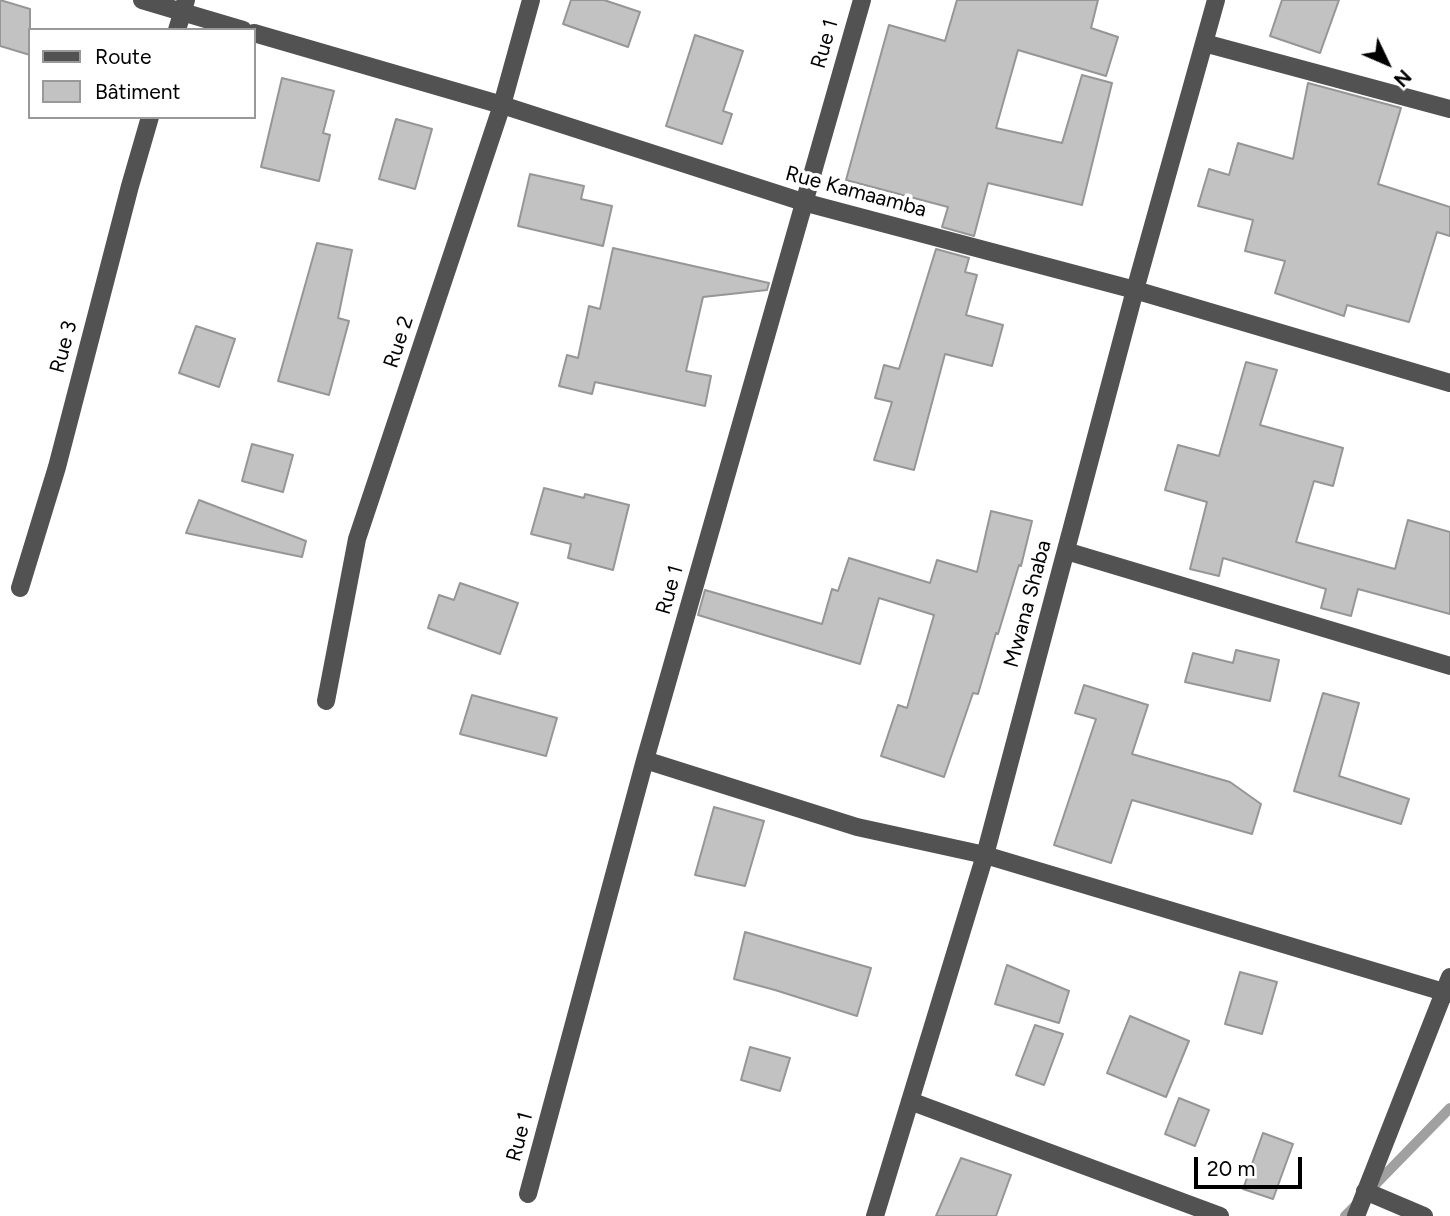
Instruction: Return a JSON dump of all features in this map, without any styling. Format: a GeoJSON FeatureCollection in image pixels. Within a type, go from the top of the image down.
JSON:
{"type":"FeatureCollection","features":[{"type":"Feature","properties":{"kind":"street"},"geometry":{"type":"LineString","coordinates":[[142,0],[184,6],[238,28]]}},
{"type":"Feature","properties":{"kind":"street","name":"Rue 2"},"geometry":{"type":"LineString","coordinates":[[326,701],[357,539],[502,105],[531,0]]}},
{"type":"Feature","properties":{"kind":"street","name":"Rue 1"},"geometry":{"type":"LineString","coordinates":[[528,1194],[645,760],[862,0]]}},
{"type":"Feature","properties":{"kind":"street","name":"Mwana Shaba"},"geometry":{"type":"LineString","coordinates":[[875,1216],[985,855],[1135,290],[1216,0]]}},
{"type":"Feature","properties":{"kind":"street"},"geometry":{"type":"LineString","coordinates":[[178,28],[184,6]]}},
{"type":"Feature","properties":{"kind":"street","name":"Rue Kamaamba"},"geometry":{"type":"LineString","coordinates":[[256,34],[502,105],[803,202],[1135,290],[1450,383]]}},
{"type":"Feature","properties":{"kind":"street"},"geometry":{"type":"LineString","coordinates":[[1204,43],[1450,109]]}},
{"type":"Feature","properties":{"kind":"street","name":"Rue 3"},"geometry":{"type":"LineString","coordinates":[[20,588],[57,467],[149,119]]}},
{"type":"Feature","properties":{"kind":"street"},"geometry":{"type":"LineString","coordinates":[[1066,551],[1450,666]]}},
{"type":"Feature","properties":{"kind":"street"},"geometry":{"type":"LineString","coordinates":[[645,760],[857,827],[985,855],[1448,988],[1356,1216]]}},
{"type":"Feature","properties":{"kind":"street"},"geometry":{"type":"LineString","coordinates":[[910,1101],[1220,1216]]}},
{"type":"Feature","properties":{"kind":"street"},"geometry":{"type":"LineString","coordinates":[[1366,1191],[1424,1216]]}},
{"type":"Feature","properties":{"kind":"building"},"geometry":{"type":"Polygon","coordinates":[[[0,0],[30,9],[28,54],[0,46],[0,0]]]}},
{"type":"Feature","properties":{"kind":"building"},"geometry":{"type":"Polygon","coordinates":[[[571,0],[604,0],[640,12],[628,47],[563,24],[571,0]]]}},
{"type":"Feature","properties":{"kind":"building"},"geometry":{"type":"Polygon","coordinates":[[[957,0],[1098,0],[1091,28],[1118,37],[1106,76],[1018,50],[996,128],[1062,143],[1082,75],[1112,83],[1082,205],[988,183],[974,236],[942,227],[948,207],[846,180],[889,25],[945,41],[957,0]]]}},
{"type":"Feature","properties":{"kind":"building"},"geometry":{"type":"Polygon","coordinates":[[[1282,0],[1339,0],[1320,53],[1270,36],[1282,0]]]}},
{"type":"Feature","properties":{"kind":"building"},"geometry":{"type":"Polygon","coordinates":[[[695,35],[743,51],[723,111],[732,114],[722,144],[666,126],[695,35]]]}},
{"type":"Feature","properties":{"kind":"building"},"geometry":{"type":"Polygon","coordinates":[[[282,78],[334,91],[323,133],[330,135],[319,181],[261,167],[282,78]]]}},
{"type":"Feature","properties":{"kind":"building"},"geometry":{"type":"Polygon","coordinates":[[[1308,83],[1401,108],[1378,184],[1450,207],[1450,236],[1437,232],[1409,322],[1347,305],[1344,316],[1275,293],[1285,261],[1245,251],[1253,220],[1198,206],[1209,169],[1229,175],[1238,143],[1293,159],[1308,83]]]}},
{"type":"Feature","properties":{"kind":"building"},"geometry":{"type":"Polygon","coordinates":[[[396,119],[432,129],[415,189],[379,179],[396,119]]]}},
{"type":"Feature","properties":{"kind":"building"},"geometry":{"type":"Polygon","coordinates":[[[530,174],[584,186],[581,199],[612,206],[603,246],[518,226],[530,174]]]}},
{"type":"Feature","properties":{"kind":"building"},"geometry":{"type":"Polygon","coordinates":[[[317,243],[352,250],[338,318],[349,321],[329,395],[278,381],[317,243]]]}},
{"type":"Feature","properties":{"kind":"building"},"geometry":{"type":"Polygon","coordinates":[[[613,248],[769,283],[767,290],[703,297],[686,371],[711,376],[705,406],[595,382],[592,394],[559,386],[567,355],[578,358],[589,306],[600,309],[613,248]]]}},
{"type":"Feature","properties":{"kind":"building"},"geometry":{"type":"Polygon","coordinates":[[[936,249],[969,258],[965,272],[977,275],[966,315],[1003,325],[992,366],[945,354],[914,470],[874,460],[892,402],[875,398],[884,365],[899,369],[936,249]]]}},
{"type":"Feature","properties":{"kind":"building"},"geometry":{"type":"Polygon","coordinates":[[[196,326],[235,339],[219,387],[179,373],[196,326]]]}},
{"type":"Feature","properties":{"kind":"building"},"geometry":{"type":"Polygon","coordinates":[[[1246,362],[1277,370],[1260,425],[1343,448],[1333,486],[1314,481],[1296,542],[1395,569],[1408,520],[1450,532],[1450,614],[1358,589],[1351,616],[1321,608],[1326,589],[1223,558],[1219,576],[1190,569],[1207,502],[1165,490],[1178,445],[1219,456],[1246,362]]]}},
{"type":"Feature","properties":{"kind":"building"},"geometry":{"type":"Polygon","coordinates":[[[252,444],[293,455],[283,492],[242,481],[252,444]]]}},
{"type":"Feature","properties":{"kind":"building"},"geometry":{"type":"Polygon","coordinates":[[[544,488],[584,498],[585,494],[629,505],[613,570],[568,558],[571,544],[531,534],[544,488]]]}},
{"type":"Feature","properties":{"kind":"building"},"geometry":{"type":"Polygon","coordinates":[[[199,500],[306,541],[302,557],[186,533],[199,500]]]}},
{"type":"Feature","properties":{"kind":"building"},"geometry":{"type":"Polygon","coordinates":[[[991,511],[1032,521],[1021,566],[1019,565],[998,634],[996,633],[978,694],[973,693],[944,777],[881,756],[898,705],[907,708],[934,615],[879,598],[860,664],[698,615],[705,590],[822,624],[832,589],[838,591],[849,558],[930,583],[937,560],[977,572],[991,511]]]}},
{"type":"Feature","properties":{"kind":"building"},"geometry":{"type":"Polygon","coordinates":[[[460,583],[518,603],[500,654],[428,628],[439,595],[454,600],[460,583]]]}},
{"type":"Feature","properties":{"kind":"building"},"geometry":{"type":"Polygon","coordinates":[[[1236,650],[1279,660],[1270,701],[1185,682],[1193,653],[1233,663],[1236,650]]]}},
{"type":"Feature","properties":{"kind":"building"},"geometry":{"type":"Polygon","coordinates":[[[1084,685],[1148,705],[1132,754],[1230,782],[1261,804],[1252,834],[1132,800],[1111,863],[1054,845],[1096,719],[1075,713],[1084,685]]]}},
{"type":"Feature","properties":{"kind":"building"},"geometry":{"type":"Polygon","coordinates":[[[1323,693],[1359,703],[1339,776],[1409,799],[1401,824],[1294,791],[1323,693]]]}},
{"type":"Feature","properties":{"kind":"building"},"geometry":{"type":"Polygon","coordinates":[[[472,695],[557,718],[546,756],[460,734],[472,695]]]}},
{"type":"Feature","properties":{"kind":"building"},"geometry":{"type":"Polygon","coordinates":[[[714,807],[764,821],[745,886],[695,875],[714,807]]]}},
{"type":"Feature","properties":{"kind":"building"},"geometry":{"type":"Polygon","coordinates":[[[745,932],[871,968],[857,1016],[734,979],[745,932]]]}},
{"type":"Feature","properties":{"kind":"building"},"geometry":{"type":"Polygon","coordinates":[[[1007,965],[1069,991],[1059,1023],[995,1004],[1007,965]]]}},
{"type":"Feature","properties":{"kind":"building"},"geometry":{"type":"Polygon","coordinates":[[[1240,972],[1277,982],[1262,1034],[1225,1024],[1240,972]]]}},
{"type":"Feature","properties":{"kind":"building"},"geometry":{"type":"Polygon","coordinates":[[[1130,1016],[1189,1041],[1166,1097],[1107,1073],[1130,1016]]]}},
{"type":"Feature","properties":{"kind":"building"},"geometry":{"type":"Polygon","coordinates":[[[1035,1025],[1063,1034],[1044,1085],[1016,1075],[1035,1025]]]}},
{"type":"Feature","properties":{"kind":"building"},"geometry":{"type":"Polygon","coordinates":[[[750,1047],[790,1058],[780,1091],[741,1080],[750,1047]]]}},
{"type":"Feature","properties":{"kind":"building"},"geometry":{"type":"Polygon","coordinates":[[[1179,1098],[1209,1110],[1195,1146],[1165,1134],[1179,1098]]]}},
{"type":"Feature","properties":{"kind":"building"},"geometry":{"type":"Polygon","coordinates":[[[1263,1133],[1293,1144],[1273,1199],[1243,1189],[1263,1133]]]}},
{"type":"Feature","properties":{"kind":"building"},"geometry":{"type":"Polygon","coordinates":[[[961,1158],[1011,1175],[996,1216],[936,1216],[961,1158]]]}},
{"type":"Feature","properties":{"kind":"waterway"},"geometry":{"type":"LineString","coordinates":[[1369,1191],[1450,1108]]}},
{"type":"Feature","properties":{"kind":"waterway"},"geometry":{"type":"LineString","coordinates":[[1345,1216],[1358,1203]]}}]}
